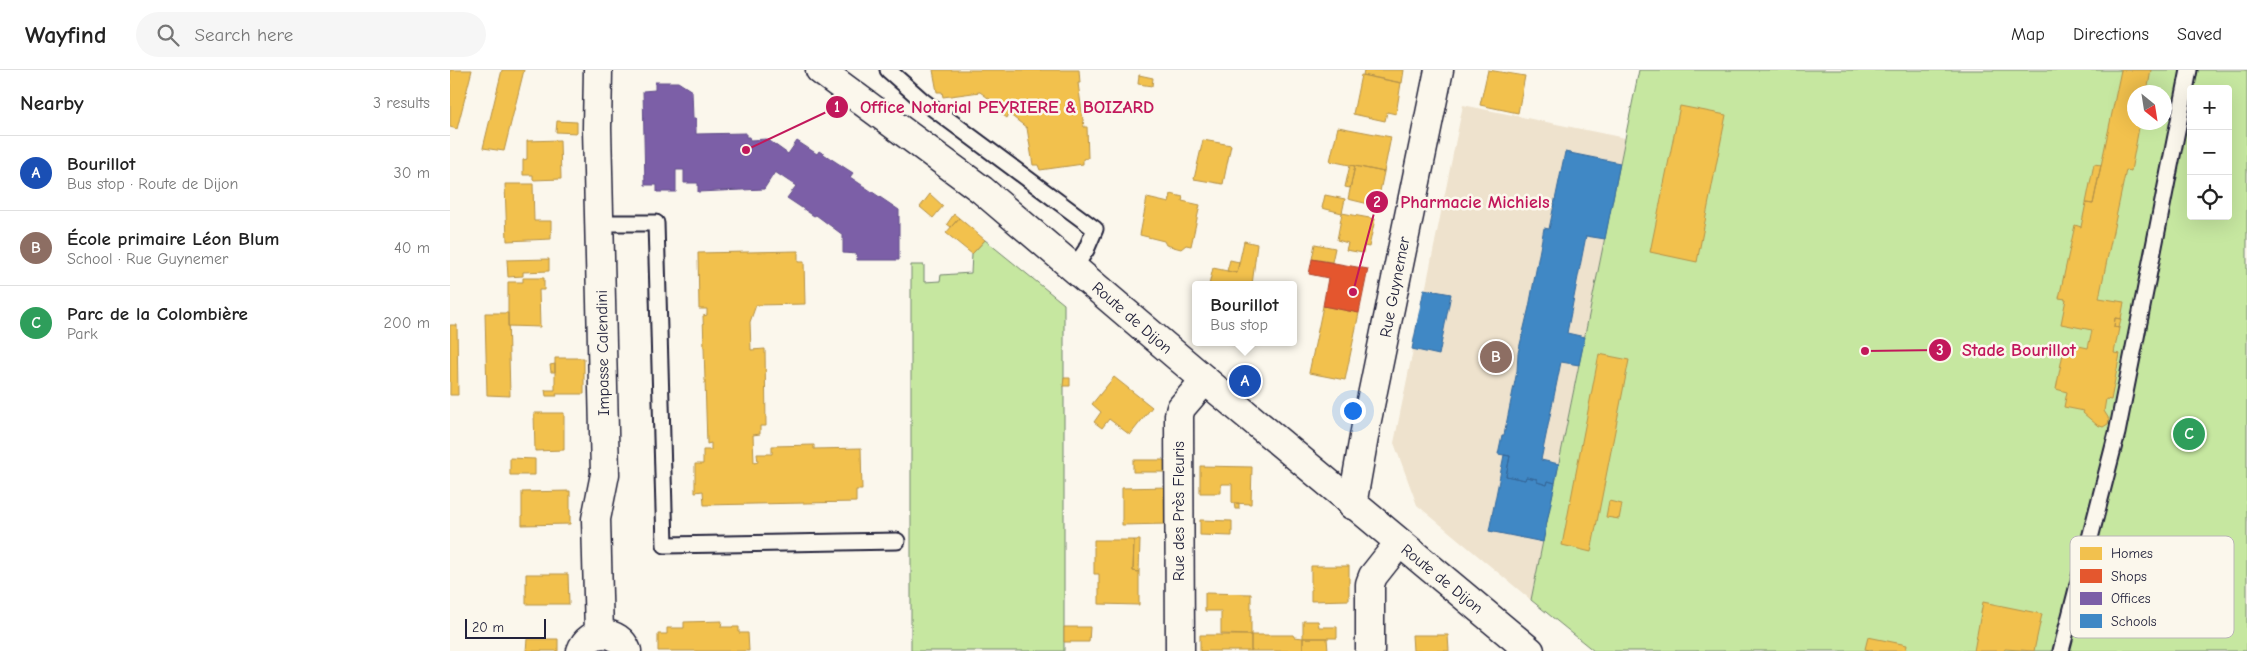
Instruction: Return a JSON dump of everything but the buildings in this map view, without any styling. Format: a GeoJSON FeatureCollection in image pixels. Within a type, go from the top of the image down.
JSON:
{"type":"FeatureCollection","features":[{"type":"Feature","properties":{"kind":"street","name":"Impasse Calendini"},"geometry":{"type":"LineString","coordinates":[[598,70],[605,474],[596,519],[590,643],[610,634],[623,643],[627,651]]}},
{"type":"Feature","properties":{"kind":"street","name":"Route de Dijon"},"geometry":{"type":"LineString","coordinates":[[821,70],[982,190],[1352,505],[1530,651]]}},
{"type":"Feature","properties":{"kind":"street","name":"Rue Guynemer"},"geometry":{"type":"LineString","coordinates":[[1352,505],[1367,420],[1439,70]]}},
{"type":"Feature","properties":{"kind":"street","name":"Rue des Près Fleuris"},"geometry":{"type":"LineString","coordinates":[[1180,651],[1179,415],[1181,408],[1204,380]]}},
{"type":"Feature","properties":{"kind":"street"},"geometry":{"type":"LineString","coordinates":[[1370,651],[1370,584],[1373,576],[1399,543]]}},
{"type":"Feature","properties":{"kind":"lane"},"geometry":{"type":"LineString","coordinates":[[888,70],[923,101],[1095,229],[1086,250],[1074,268]]}},
{"type":"Feature","properties":{"kind":"lane"},"geometry":{"type":"LineString","coordinates":[[2091,536],[2117,433],[2189,70]]}},
{"type":"Feature","properties":{"kind":"lane"},"geometry":{"type":"LineString","coordinates":[[600,222],[656,222],[665,545],[897,541]]}},
{"type":"Feature","properties":{"kind":"lane"},"geometry":{"type":"LineString","coordinates":[[2061,651],[2070,616]]}},
{"type":"Feature","properties":{"kind":"shaded area"},"geometry":{"type":"Polygon","coordinates":[[[1463,105],[1625,138],[1531,600],[1417,505],[1394,443],[1463,105]]]}},
{"type":"Feature","properties":{"kind":"green space"},"geometry":{"type":"Polygon","coordinates":[[[1639,70],[2247,70],[2247,651],[1594,651],[1531,600],[1639,70]]]}},
{"type":"Feature","properties":{"kind":"green space"},"geometry":{"type":"Polygon","coordinates":[[[985,240],[1064,304],[1064,651],[911,651],[911,265],[924,265],[924,282],[940,281],[941,275],[971,273],[972,254],[985,240]]]}},
{"type":"Feature","properties":{"kind":"place","name":"Office Notarial PEYRIERE & BOIZARD"},"geometry":{"type":"Point","coordinates":[746,150]}},
{"type":"Feature","properties":{"kind":"place","name":"Pharmacie Michiels"},"geometry":{"type":"Point","coordinates":[1353,292]}},
{"type":"Feature","properties":{"kind":"place","name":"Stade Bourillot"},"geometry":{"type":"Point","coordinates":[1865,351]}},
{"type":"Feature","properties":{"kind":"place","name":"École primaire Léon Blum"},"geometry":{"type":"Point","coordinates":[1496,357]}},
{"type":"Feature","properties":{"kind":"place","name":"Bourillot"},"geometry":{"type":"Point","coordinates":[1245,381]}},
{"type":"Feature","properties":{"kind":"place","name":"Parc de la Colombière"},"geometry":{"type":"Point","coordinates":[2189,434]}}]}
